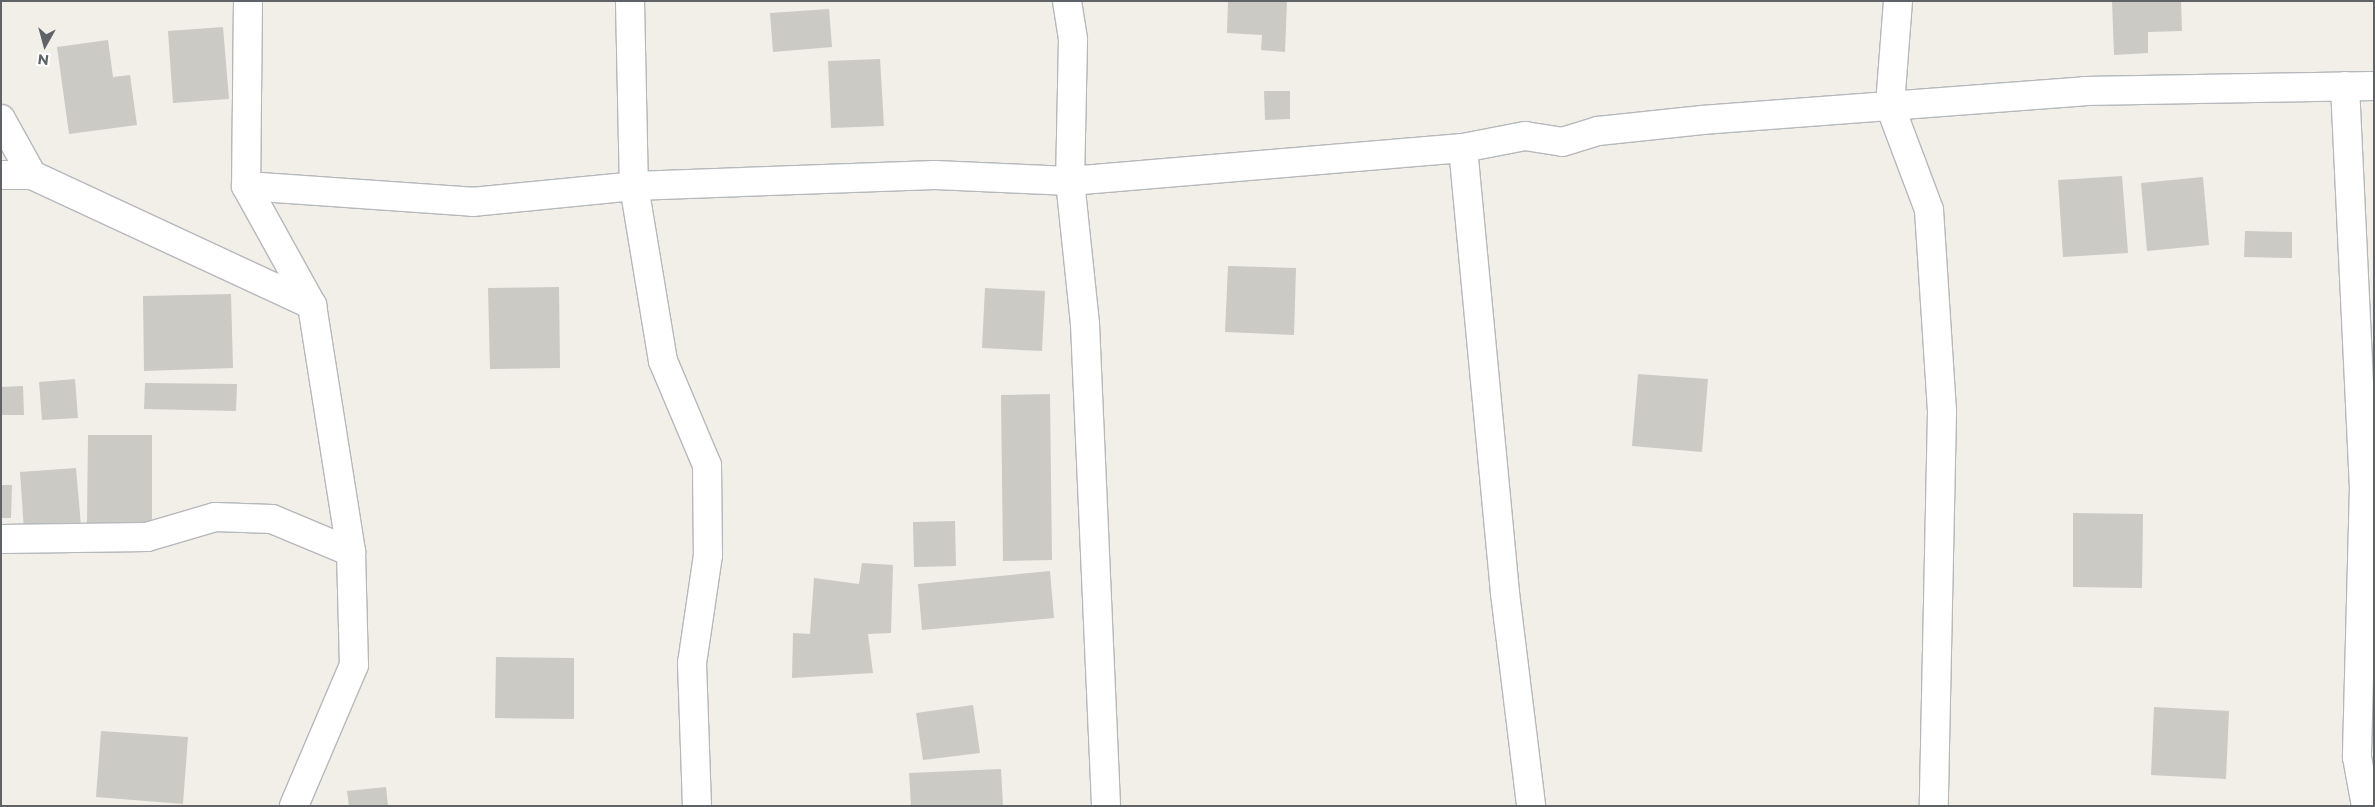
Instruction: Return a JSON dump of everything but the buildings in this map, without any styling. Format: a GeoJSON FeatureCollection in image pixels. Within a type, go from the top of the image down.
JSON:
{"type":"FeatureCollection","features":[{"type":"Feature","properties":{"kind":"street"},"geometry":{"type":"LineString","coordinates":[[248,1],[246,186],[312,305],[351,552],[354,665],[294,806]]}},
{"type":"Feature","properties":{"kind":"street"},"geometry":{"type":"LineString","coordinates":[[630,1],[634,186],[663,361],[707,465],[708,555],[692,663],[697,806]]}},
{"type":"Feature","properties":{"kind":"street"},"geometry":{"type":"LineString","coordinates":[[1067,1],[1073,40],[1070,181],[1085,324],[1106,806]]}},
{"type":"Feature","properties":{"kind":"street"},"geometry":{"type":"LineString","coordinates":[[1896,3],[1890,106],[1929,210],[1942,412],[1934,806]]}},
{"type":"Feature","properties":{"kind":"street"},"geometry":{"type":"LineString","coordinates":[[2345,86],[2369,489],[2357,757],[2366,806]]}},
{"type":"Feature","properties":{"kind":"street"},"geometry":{"type":"LineString","coordinates":[[246,186],[472,202],[634,186],[935,175],[1070,181],[1463,148],[1525,136],[1562,142],[1598,131],[2084,91],[2374,86]]}},
{"type":"Feature","properties":{"kind":"street"},"geometry":{"type":"LineString","coordinates":[[1,119],[32,175]]}},
{"type":"Feature","properties":{"kind":"street"},"geometry":{"type":"LineString","coordinates":[[1463,148],[1505,593],[1531,806]]}},
{"type":"Feature","properties":{"kind":"street"},"geometry":{"type":"LineString","coordinates":[[1,174],[32,175],[312,305]]}},
{"type":"Feature","properties":{"kind":"street"},"geometry":{"type":"LineString","coordinates":[[1,539],[148,537],[215,517],[272,519],[351,552]]}}]}
